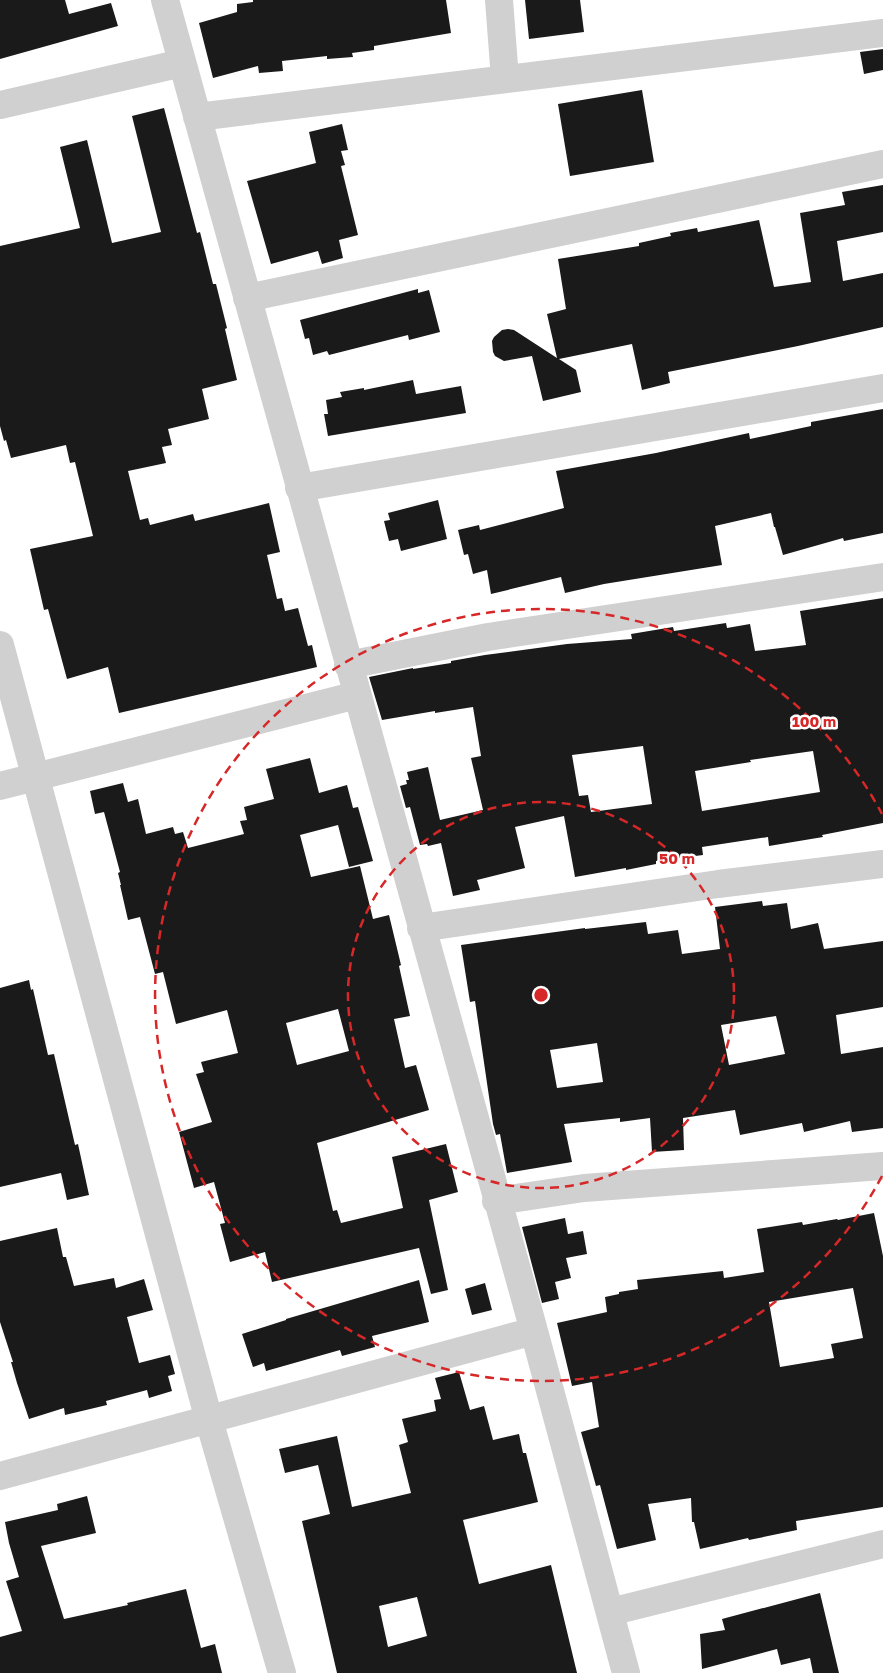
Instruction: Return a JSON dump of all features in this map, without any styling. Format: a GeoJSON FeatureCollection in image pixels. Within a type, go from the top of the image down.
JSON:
{"type":"FeatureCollection","features":[{"type":"Feature","properties":{"kind":"street"},"geometry":{"type":"LineString","coordinates":[[165,0],[496,1201],[534,1332],[626,1673]]}},
{"type":"Feature","properties":{"kind":"street"},"geometry":{"type":"LineString","coordinates":[[499,0],[505,79]]}},
{"type":"Feature","properties":{"kind":"street"},"geometry":{"type":"LineString","coordinates":[[198,117],[883,33]]}},
{"type":"Feature","properties":{"kind":"street"},"geometry":{"type":"LineString","coordinates":[[0,105],[182,63]]}},
{"type":"Feature","properties":{"kind":"street"},"geometry":{"type":"LineString","coordinates":[[247,298],[883,164]]}},
{"type":"Feature","properties":{"kind":"street"},"geometry":{"type":"LineString","coordinates":[[299,488],[883,388]]}},
{"type":"Feature","properties":{"kind":"street"},"geometry":{"type":"LineString","coordinates":[[348,665],[488,636],[883,577]]}},
{"type":"Feature","properties":{"kind":"street"},"geometry":{"type":"LineString","coordinates":[[0,645],[209,1420],[282,1673]]}},
{"type":"Feature","properties":{"kind":"street"},"geometry":{"type":"LineString","coordinates":[[0,786],[357,695]]}},
{"type":"Feature","properties":{"kind":"street"},"geometry":{"type":"LineString","coordinates":[[421,928],[718,884],[883,864]]}},
{"type":"Feature","properties":{"kind":"street"},"geometry":{"type":"LineString","coordinates":[[496,1201],[584,1188],[883,1166]]}},
{"type":"Feature","properties":{"kind":"street"},"geometry":{"type":"LineString","coordinates":[[0,1476],[534,1332]]}},
{"type":"Feature","properties":{"kind":"street"},"geometry":{"type":"LineString","coordinates":[[610,1612],[883,1544]]}},
{"type":"Feature","properties":{"kind":"building"},"geometry":{"type":"Polygon","coordinates":[[[0,0],[65,0],[69,14],[111,3],[118,26],[0,59],[0,0]]]}},
{"type":"Feature","properties":{"kind":"building"},"geometry":{"type":"Polygon","coordinates":[[[253,0],[446,0],[451,33],[374,46],[374,50],[352,53],[353,57],[327,59],[327,56],[282,61],[283,71],[259,73],[258,66],[213,78],[199,23],[237,12],[237,4],[253,2],[253,0]]]}},
{"type":"Feature","properties":{"kind":"building"},"geometry":{"type":"Polygon","coordinates":[[[525,0],[580,0],[584,32],[529,39],[525,0]]]}},
{"type":"Feature","properties":{"kind":"building"},"geometry":{"type":"Polygon","coordinates":[[[883,49],[883,70],[864,74],[860,52],[883,49]]]}},
{"type":"Feature","properties":{"kind":"building"},"geometry":{"type":"Polygon","coordinates":[[[642,90],[654,162],[570,176],[558,104],[642,90]]]}},
{"type":"Feature","properties":{"kind":"building"},"geometry":{"type":"Polygon","coordinates":[[[164,108],[197,233],[200,232],[213,284],[216,284],[237,380],[202,389],[209,419],[168,429],[172,445],[162,447],[166,463],[128,471],[140,520],[148,518],[150,525],[193,514],[195,521],[269,503],[280,552],[267,555],[277,599],[282,598],[285,611],[298,608],[308,646],[312,645],[317,667],[119,713],[108,667],[67,679],[48,609],[44,610],[30,549],[93,536],[75,462],[70,463],[66,445],[11,458],[6,440],[4,441],[0,426],[0,246],[80,228],[60,147],[87,140],[112,243],[161,232],[132,116],[164,108]]]}},
{"type":"Feature","properties":{"kind":"building"},"geometry":{"type":"Polygon","coordinates":[[[342,124],[348,150],[341,151],[345,165],[341,166],[358,235],[339,240],[343,258],[322,264],[318,251],[271,264],[247,181],[316,163],[309,132],[342,124]]]}},
{"type":"Feature","properties":{"kind":"building"},"geometry":{"type":"Polygon","coordinates":[[[883,185],[883,232],[837,241],[843,281],[883,273],[883,327],[668,372],[670,383],[642,390],[632,344],[559,359],[576,370],[581,392],[543,401],[532,356],[504,361],[495,356],[493,352],[492,341],[494,337],[502,330],[508,329],[514,330],[557,358],[547,314],[566,309],[558,259],[639,246],[639,243],[671,236],[670,233],[697,228],[698,232],[759,220],[774,287],[811,282],[800,213],[845,205],[842,192],[883,185]]]}},
{"type":"Feature","properties":{"kind":"building"},"geometry":{"type":"Polygon","coordinates":[[[418,289],[418,293],[429,290],[440,332],[409,340],[408,335],[329,355],[327,351],[313,355],[309,338],[305,339],[300,320],[418,289]]]}},
{"type":"Feature","properties":{"kind":"building"},"geometry":{"type":"Polygon","coordinates":[[[413,380],[416,394],[461,386],[466,413],[328,436],[324,414],[328,414],[326,400],[342,397],[340,392],[364,388],[364,390],[413,380]]]}},
{"type":"Feature","properties":{"kind":"building"},"geometry":{"type":"Polygon","coordinates":[[[883,409],[883,533],[844,541],[843,538],[783,555],[771,513],[715,526],[722,565],[604,584],[565,593],[561,577],[491,594],[487,570],[473,574],[468,554],[464,555],[458,530],[479,525],[480,530],[564,508],[556,471],[656,453],[749,433],[750,439],[811,426],[811,422],[883,409]]]}},
{"type":"Feature","properties":{"kind":"building"},"geometry":{"type":"Polygon","coordinates":[[[438,500],[447,539],[401,551],[398,539],[389,541],[384,521],[390,520],[388,513],[438,500]]]}},
{"type":"Feature","properties":{"kind":"building"},"geometry":{"type":"Polygon","coordinates":[[[883,598],[883,823],[822,835],[823,837],[769,846],[768,837],[702,847],[703,855],[656,861],[656,864],[626,870],[626,868],[575,877],[564,816],[515,827],[525,868],[477,880],[480,890],[453,896],[441,843],[428,846],[427,844],[420,845],[410,807],[406,808],[400,786],[407,784],[406,780],[409,780],[407,772],[428,767],[440,820],[483,810],[471,758],[481,756],[473,707],[382,720],[369,677],[451,663],[451,661],[485,655],[567,644],[632,639],[631,634],[673,627],[674,631],[726,623],[727,628],[750,624],[755,651],[806,645],[800,611],[883,598]],[[643,746],[572,755],[579,796],[588,795],[591,812],[652,804],[643,746]],[[813,751],[750,760],[751,762],[695,771],[702,811],[820,792],[813,751]]]}},
{"type":"Feature","properties":{"kind":"building"},"geometry":{"type":"Polygon","coordinates":[[[310,758],[319,793],[347,785],[353,808],[358,807],[373,861],[349,867],[338,825],[300,835],[311,877],[360,866],[373,919],[389,915],[401,965],[399,966],[410,1016],[394,1019],[405,1068],[416,1065],[429,1110],[317,1143],[333,1211],[337,1210],[341,1223],[403,1208],[392,1157],[446,1144],[458,1192],[429,1200],[448,1290],[431,1294],[419,1248],[272,1282],[265,1252],[230,1262],[220,1224],[225,1223],[214,1182],[194,1188],[179,1132],[212,1122],[196,1074],[204,1072],[201,1062],[238,1053],[227,1010],[176,1024],[163,972],[155,974],[140,917],[128,920],[118,873],[120,872],[104,812],[95,814],[90,791],[123,783],[128,802],[138,799],[146,834],[173,827],[175,834],[183,832],[188,848],[244,834],[240,821],[247,820],[244,807],[274,799],[266,769],[310,758]],[[338,1009],[286,1023],[297,1065],[349,1051],[338,1009]]]}},
{"type":"Feature","properties":{"kind":"building"},"geometry":{"type":"Polygon","coordinates":[[[762,901],[763,906],[787,903],[791,929],[818,923],[824,949],[883,941],[883,1007],[836,1015],[841,1054],[883,1047],[883,1128],[852,1132],[850,1121],[804,1132],[802,1123],[740,1135],[735,1110],[683,1118],[684,1150],[652,1152],[650,1118],[620,1122],[620,1118],[564,1124],[572,1162],[507,1173],[500,1134],[496,1135],[493,1124],[475,1001],[470,1002],[461,945],[585,928],[646,922],[648,934],[678,930],[682,954],[720,949],[715,907],[762,901]],[[776,1016],[721,1025],[729,1065],[785,1054],[776,1016]],[[597,1043],[550,1050],[557,1088],[603,1082],[597,1043]]]}},
{"type":"Feature","properties":{"kind":"building"},"geometry":{"type":"Polygon","coordinates":[[[29,980],[31,990],[33,989],[48,1055],[54,1054],[75,1145],[78,1144],[89,1195],[67,1200],[61,1173],[0,1187],[0,988],[29,980]]]}},
{"type":"Feature","properties":{"kind":"building"},"geometry":{"type":"Polygon","coordinates":[[[874,1213],[883,1256],[883,1507],[796,1521],[797,1530],[749,1540],[748,1538],[700,1549],[694,1522],[692,1522],[691,1498],[648,1504],[656,1540],[617,1549],[600,1485],[596,1486],[581,1432],[599,1427],[592,1382],[572,1386],[557,1323],[607,1312],[605,1297],[619,1294],[619,1292],[638,1289],[637,1280],[723,1271],[724,1278],[764,1272],[757,1229],[802,1222],[803,1225],[874,1213]],[[853,1288],[769,1302],[780,1367],[834,1358],[831,1344],[863,1338],[853,1288]]]}},
{"type":"Feature","properties":{"kind":"building"},"geometry":{"type":"Polygon","coordinates":[[[565,1218],[568,1234],[583,1231],[587,1254],[566,1258],[571,1278],[555,1282],[559,1299],[542,1303],[522,1227],[565,1218]]]}},
{"type":"Feature","properties":{"kind":"building"},"geometry":{"type":"Polygon","coordinates":[[[57,1228],[63,1257],[66,1257],[74,1286],[114,1278],[116,1288],[144,1279],[153,1310],[127,1317],[139,1363],[170,1355],[175,1374],[168,1376],[172,1391],[149,1398],[147,1390],[106,1401],[107,1405],[65,1415],[64,1408],[29,1419],[0,1322],[0,1241],[57,1228]]]}},
{"type":"Feature","properties":{"kind":"building"},"geometry":{"type":"Polygon","coordinates":[[[419,1280],[429,1322],[372,1336],[375,1347],[342,1356],[340,1350],[266,1371],[264,1363],[253,1367],[242,1334],[286,1319],[419,1280]]]}},
{"type":"Feature","properties":{"kind":"building"},"geometry":{"type":"Polygon","coordinates":[[[485,1283],[492,1310],[472,1315],[465,1289],[485,1283]]]}},
{"type":"Feature","properties":{"kind":"building"},"geometry":{"type":"Polygon","coordinates":[[[459,1372],[470,1410],[484,1406],[493,1440],[519,1434],[523,1453],[526,1453],[538,1502],[463,1520],[479,1584],[551,1565],[577,1673],[337,1673],[302,1521],[330,1514],[318,1465],[285,1473],[279,1449],[337,1436],[352,1507],[411,1493],[399,1445],[408,1442],[402,1419],[436,1411],[434,1400],[441,1399],[435,1378],[459,1372]],[[417,1597],[379,1606],[388,1647],[427,1636],[417,1597]]]}},
{"type":"Feature","properties":{"kind":"building"},"geometry":{"type":"Polygon","coordinates":[[[87,1496],[96,1533],[41,1546],[64,1619],[128,1605],[127,1603],[186,1589],[201,1648],[215,1644],[222,1673],[0,1673],[0,1637],[22,1631],[6,1581],[19,1577],[5,1522],[58,1510],[57,1504],[87,1496]]]}},
{"type":"Feature","properties":{"kind":"building"},"geometry":{"type":"Polygon","coordinates":[[[820,1593],[839,1673],[813,1673],[810,1658],[781,1665],[777,1649],[702,1669],[700,1634],[725,1630],[722,1619],[820,1593]]]}}]}
